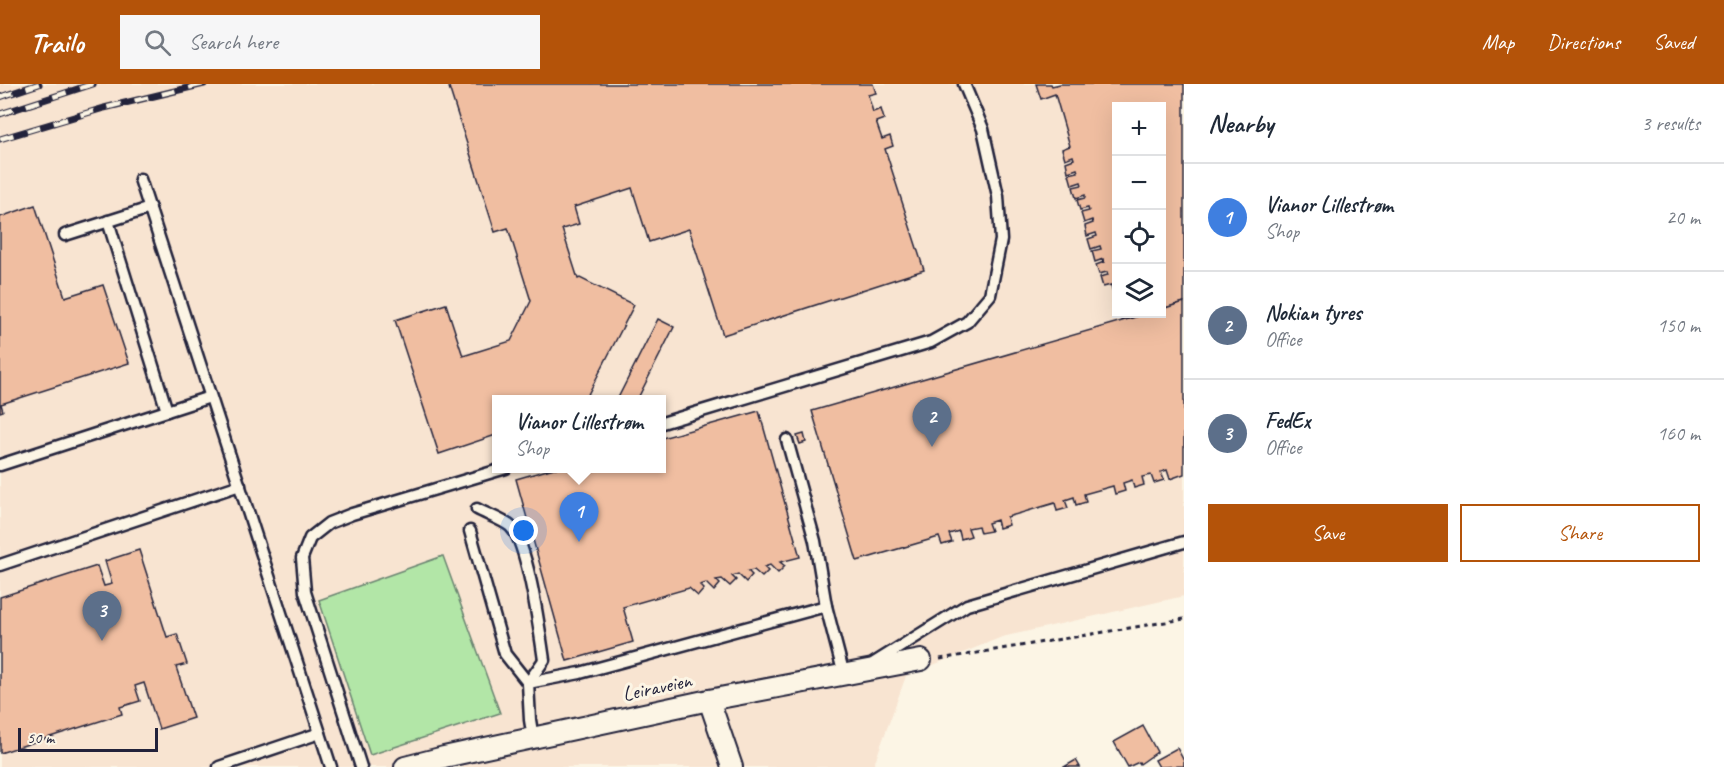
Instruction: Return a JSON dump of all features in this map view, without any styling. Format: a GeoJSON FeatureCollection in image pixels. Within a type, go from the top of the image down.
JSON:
{"type":"FeatureCollection","features":[{"type":"Feature","properties":{"kind":"street","name":"Leiraveien"},"geometry":{"type":"LineString","coordinates":[[405,767],[709,700],[921,660]]}},
{"type":"Feature","properties":{"kind":"street"},"geometry":{"type":"LineString","coordinates":[[709,700],[732,767]]}},
{"type":"Feature","properties":{"kind":"lane"},"geometry":{"type":"LineString","coordinates":[[666,422],[931,342],[967,322],[990,295],[1001,240],[998,196],[983,129],[964,84]]}},
{"type":"Feature","properties":{"kind":"lane"},"geometry":{"type":"LineString","coordinates":[[140,179],[331,767]]}},
{"type":"Feature","properties":{"kind":"lane"},"geometry":{"type":"LineString","coordinates":[[65,235],[150,208]]}},
{"type":"Feature","properties":{"kind":"lane"},"geometry":{"type":"LineString","coordinates":[[108,221],[167,411]]}},
{"type":"Feature","properties":{"kind":"lane"},"geometry":{"type":"LineString","coordinates":[[0,465],[210,397]]}},
{"type":"Feature","properties":{"kind":"lane"},"geometry":{"type":"LineString","coordinates":[[787,440],[815,541],[826,606],[853,673],[967,605],[1184,542]]}},
{"type":"Feature","properties":{"kind":"lane"},"geometry":{"type":"LineString","coordinates":[[361,767],[305,592],[302,558],[310,538],[329,523],[352,514],[492,472]]}},
{"type":"Feature","properties":{"kind":"lane"},"geometry":{"type":"LineString","coordinates":[[0,565],[240,485]]}},
{"type":"Feature","properties":{"kind":"lane"},"geometry":{"type":"LineString","coordinates":[[477,509],[511,526],[526,564],[532,586],[544,660],[528,683]]}},
{"type":"Feature","properties":{"kind":"lane"},"geometry":{"type":"LineString","coordinates":[[470,531],[505,654],[528,683],[533,738]]}},
{"type":"Feature","properties":{"kind":"lane"},"geometry":{"type":"LineString","coordinates":[[528,683],[580,673],[826,606]]}},
{"type":"Feature","properties":{"kind":"lane"},"geometry":{"type":"LineString","coordinates":[[219,767],[320,733]]}},
{"type":"Feature","properties":{"kind":"path"},"geometry":{"type":"LineString","coordinates":[[921,660],[956,657],[1184,619]]}},
{"type":"Feature","properties":{"kind":"shaded area"},"geometry":{"type":"Polygon","coordinates":[[[0,84],[1184,84],[1184,596],[1002,637],[906,676],[873,767],[0,767],[0,84]]]}},
{"type":"Feature","properties":{"kind":"green space"},"geometry":{"type":"Polygon","coordinates":[[[443,556],[500,713],[370,755],[319,600],[443,556]]]}},
{"type":"Feature","properties":{"kind":"building"},"geometry":{"type":"Polygon","coordinates":[[[448,84],[873,84],[876,93],[868,95],[873,112],[881,109],[884,119],[876,122],[882,139],[890,136],[893,146],[885,149],[924,270],[723,335],[689,229],[649,242],[632,188],[574,207],[579,224],[562,229],[578,279],[634,305],[588,395],[492,395],[492,436],[439,454],[395,320],[446,304],[463,356],[511,341],[531,301],[508,228],[495,232],[448,84]]]}},
{"type":"Feature","properties":{"kind":"building"},"geometry":{"type":"Polygon","coordinates":[[[1036,84],[1051,84],[1052,86],[1060,84],[1184,84],[1184,302],[1166,308],[1166,102],[1112,102],[1112,289],[1111,285],[1103,287],[1100,277],[1108,275],[1107,272],[1099,274],[1096,265],[1104,262],[1103,259],[1095,262],[1092,251],[1101,249],[1100,246],[1091,249],[1088,239],[1097,236],[1096,233],[1087,236],[1085,226],[1093,223],[1092,220],[1084,223],[1081,213],[1089,211],[1088,208],[1080,210],[1077,200],[1085,198],[1085,195],[1076,198],[1073,187],[1082,185],[1081,182],[1072,185],[1069,174],[1078,172],[1077,169],[1068,172],[1066,162],[1074,159],[1073,156],[1065,159],[1062,149],[1070,146],[1055,94],[1041,99],[1036,84]]]}},
{"type":"Feature","properties":{"kind":"building"},"geometry":{"type":"Polygon","coordinates":[[[35,205],[65,297],[103,285],[129,363],[1,404],[3,411],[0,412],[0,217],[35,205]]]}},
{"type":"Feature","properties":{"kind":"building"},"geometry":{"type":"Polygon","coordinates":[[[1184,302],[1184,474],[1170,479],[1167,470],[1161,472],[1164,480],[1154,483],[1151,475],[1142,477],[1144,485],[1134,488],[1132,480],[1123,483],[1125,491],[1115,494],[1113,486],[1084,494],[1086,502],[1076,505],[1074,497],[1065,500],[1068,508],[1057,511],[1055,503],[1007,517],[1009,525],[999,528],[997,520],[988,523],[991,531],[980,533],[978,526],[968,528],[971,536],[961,539],[959,531],[949,534],[952,542],[942,545],[939,537],[857,561],[812,411],[1132,318],[1166,318],[1166,308],[1184,302]]]}},
{"type":"Feature","properties":{"kind":"building"},"geometry":{"type":"Polygon","coordinates":[[[658,319],[674,327],[640,395],[620,395],[658,319]]]}},
{"type":"Feature","properties":{"kind":"building"},"geometry":{"type":"Polygon","coordinates":[[[759,411],[800,557],[780,562],[785,566],[778,573],[770,565],[764,567],[768,571],[762,577],[754,570],[748,571],[752,575],[746,582],[738,574],[732,576],[736,580],[730,586],[722,579],[716,580],[720,584],[714,591],[706,583],[700,585],[704,589],[698,596],[689,588],[623,607],[633,642],[567,661],[516,479],[537,473],[666,473],[666,437],[759,411]]]}},
{"type":"Feature","properties":{"kind":"building"},"geometry":{"type":"Polygon","coordinates":[[[804,434],[806,442],[800,444],[797,436],[804,434]]]}},
{"type":"Feature","properties":{"kind":"building"},"geometry":{"type":"Polygon","coordinates":[[[139,550],[167,637],[177,634],[187,664],[176,667],[193,718],[159,729],[144,683],[135,686],[140,701],[120,707],[122,714],[0,753],[0,597],[97,566],[104,586],[112,584],[105,561],[139,550]]]}},
{"type":"Feature","properties":{"kind":"building"},"geometry":{"type":"Polygon","coordinates":[[[1143,726],[1157,752],[1140,764],[1139,762],[1128,767],[1114,742],[1143,726]]]}},
{"type":"Feature","properties":{"kind":"building"},"geometry":{"type":"Polygon","coordinates":[[[1177,748],[1184,761],[1184,766],[1159,767],[1155,760],[1177,748]]]}},
{"type":"Feature","properties":{"kind":"building"},"geometry":{"type":"Polygon","coordinates":[[[1076,760],[1080,767],[1064,767],[1076,760]]]}},
{"type":"Feature","properties":{"kind":"railway"},"geometry":{"type":"LineString","coordinates":[[0,97],[39,84]]}},
{"type":"Feature","properties":{"kind":"railway"},"geometry":{"type":"LineString","coordinates":[[0,114],[93,84]]}},
{"type":"Feature","properties":{"kind":"railway"},"geometry":{"type":"LineString","coordinates":[[0,139],[104,108],[204,84]]}},
{"type":"Feature","properties":{"kind":"place","name":"Nokian tyres"},"geometry":{"type":"Point","coordinates":[932,447]}},
{"type":"Feature","properties":{"kind":"place","name":"Vianor Lillestrøm"},"geometry":{"type":"Point","coordinates":[579,542]}},
{"type":"Feature","properties":{"kind":"place","name":"FedEx"},"geometry":{"type":"Point","coordinates":[102,641]}}]}
